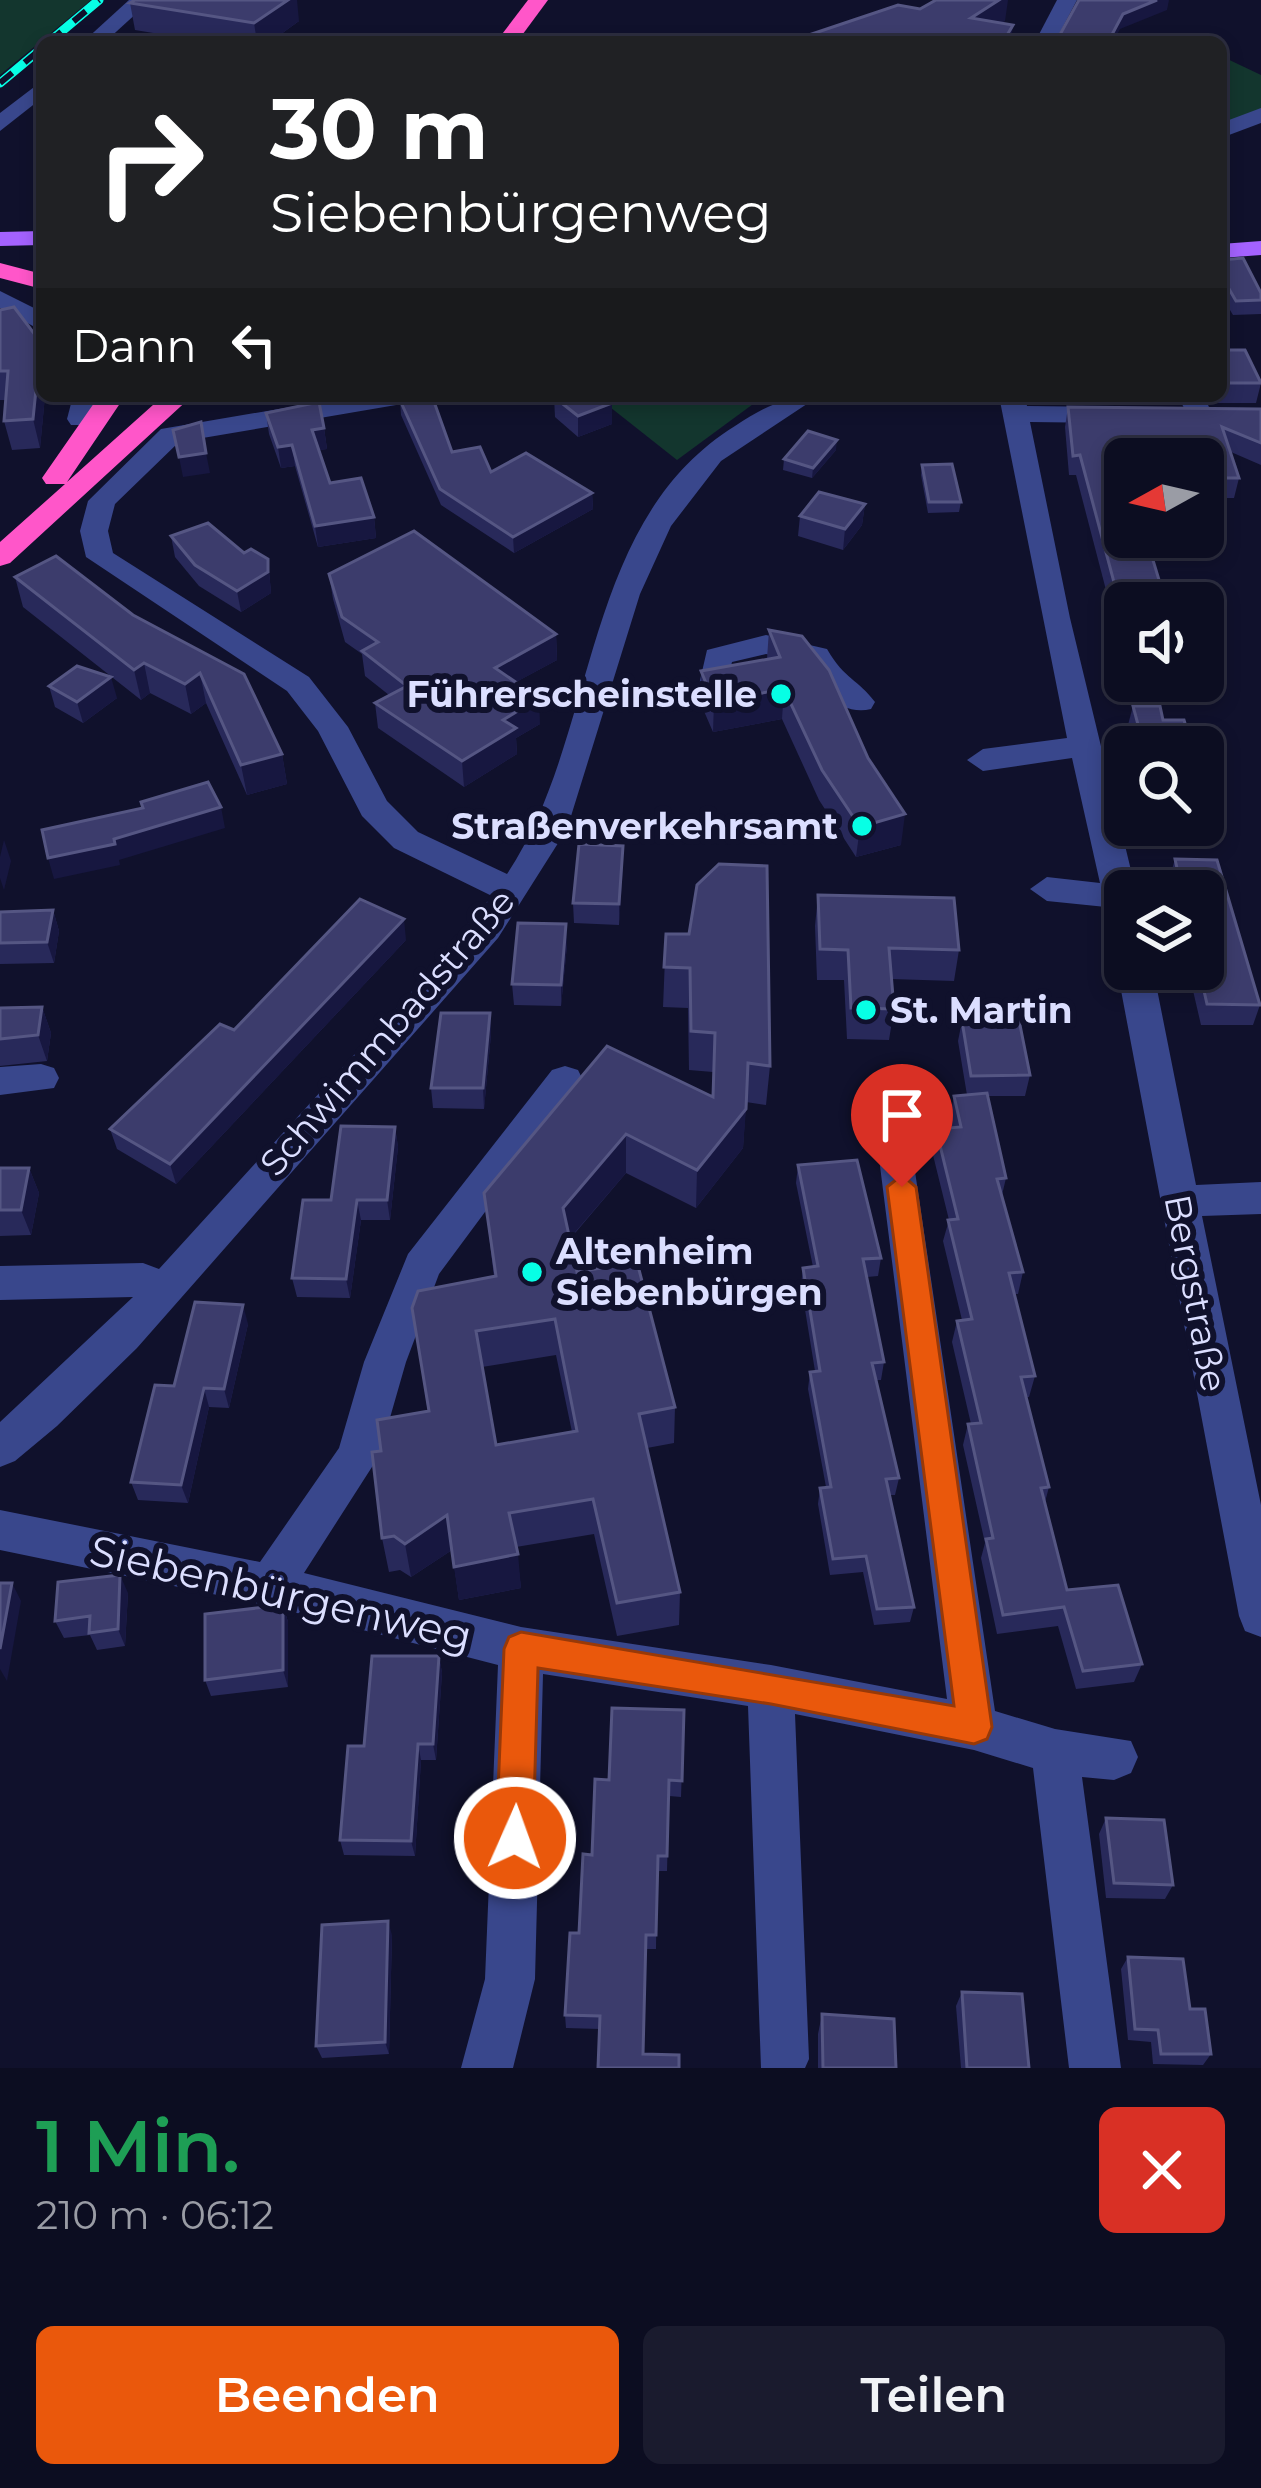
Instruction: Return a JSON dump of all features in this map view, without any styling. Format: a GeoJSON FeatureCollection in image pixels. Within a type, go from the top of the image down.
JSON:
{"type":"FeatureCollection","features":[{"type":"Feature","properties":{"kind":"highway"},"geometry":{"type":"LineString","coordinates":[[482,36],[509,0]]}},
{"type":"Feature","properties":{"kind":"highway"},"geometry":{"type":"LineString","coordinates":[[511,36],[540,0]]}},
{"type":"Feature","properties":{"kind":"highway"},"geometry":{"type":"LineString","coordinates":[[531,36],[540,0]]}},
{"type":"Feature","properties":{"kind":"highway"},"geometry":{"type":"LineString","coordinates":[[0,270],[36,281]]}},
{"type":"Feature","properties":{"kind":"highway"},"geometry":{"type":"LineString","coordinates":[[38,508],[108,402]]}},
{"type":"Feature","properties":{"kind":"highway"},"geometry":{"type":"LineString","coordinates":[[56,478],[141,402]]}},
{"type":"Feature","properties":{"kind":"highway"},"geometry":{"type":"LineString","coordinates":[[1,545],[38,508],[171,402]]}},
{"type":"Feature","properties":{"kind":"main road"},"geometry":{"type":"LineString","coordinates":[[0,239],[36,238]]}},
{"type":"Feature","properties":{"kind":"main road"},"geometry":{"type":"LineString","coordinates":[[1227,251],[1261,248]]}},
{"type":"Feature","properties":{"kind":"main road"},"geometry":{"type":"LineString","coordinates":[[0,251],[36,250]]}},
{"type":"Feature","properties":{"kind":"street"},"geometry":{"type":"LineString","coordinates":[[100,36],[141,0]]}},
{"type":"Feature","properties":{"kind":"street"},"geometry":{"type":"LineString","coordinates":[[1048,36],[1067,0]]}},
{"type":"Feature","properties":{"kind":"street"},"geometry":{"type":"LineString","coordinates":[[0,124],[36,92]]}},
{"type":"Feature","properties":{"kind":"street"},"geometry":{"type":"LineString","coordinates":[[1227,129],[1261,115]]}},
{"type":"Feature","properties":{"kind":"street"},"geometry":{"type":"LineString","coordinates":[[0,298],[36,319]]}},
{"type":"Feature","properties":{"kind":"street"},"geometry":{"type":"LineString","coordinates":[[362,402],[183,429],[161,441],[108,490],[95,521],[100,557],[298,684],[332,727],[374,808],[406,840],[510,890]]}},
{"type":"Feature","properties":{"kind":"street","name":"Schwimmbadstraße"},"geometry":{"type":"LineString","coordinates":[[0,1448],[44,1414],[161,1289],[452,964],[536,858],[555,816],[626,597],[663,513],[701,466],[731,441],[796,402]]}},
{"type":"Feature","properties":{"kind":"street"},"geometry":{"type":"LineString","coordinates":[[1113,870],[1054,618],[1016,405],[1131,415]]}},
{"type":"Feature","properties":{"kind":"street"},"geometry":{"type":"LineString","coordinates":[[713,689],[718,657],[748,643],[794,647],[815,656],[826,679],[860,702]]}},
{"type":"Feature","properties":{"kind":"street"},"geometry":{"type":"LineString","coordinates":[[982,760],[1084,746]]}},
{"type":"Feature","properties":{"kind":"street"},"geometry":{"type":"LineString","coordinates":[[1047,889],[1104,903]]}},
{"type":"Feature","properties":{"kind":"street","name":"Bergstraße"},"geometry":{"type":"LineString","coordinates":[[1139,990],[1261,1616]]}},
{"type":"Feature","properties":{"kind":"street"},"geometry":{"type":"LineString","coordinates":[[0,1081],[41,1078]]}},
{"type":"Feature","properties":{"kind":"street"},"geometry":{"type":"LineString","coordinates":[[270,1585],[358,1456],[385,1362],[422,1266],[565,1080]]}},
{"type":"Feature","properties":{"kind":"street"},"geometry":{"type":"LineString","coordinates":[[896,1142],[974,1727]]}},
{"type":"Feature","properties":{"kind":"street"},"geometry":{"type":"LineString","coordinates":[[1177,1201],[1261,1198]]}},
{"type":"Feature","properties":{"kind":"street"},"geometry":{"type":"LineString","coordinates":[[0,1282],[143,1280],[161,1289]]}},
{"type":"Feature","properties":{"kind":"street","name":"Siebenbürgenweg"},"geometry":{"type":"LineString","coordinates":[[0,1530],[270,1585],[521,1649],[771,1688],[974,1727],[1055,1752],[1114,1756]]}},
{"type":"Feature","properties":{"kind":"street"},"geometry":{"type":"LineString","coordinates":[[487,2068],[510,1979],[521,1649]]}},
{"type":"Feature","properties":{"kind":"street"},"geometry":{"type":"LineString","coordinates":[[771,1688],[783,2059]]}},
{"type":"Feature","properties":{"kind":"street"},"geometry":{"type":"LineString","coordinates":[[1055,1752],[1095,2068]]}},
{"type":"Feature","properties":{"kind":"green space"},"geometry":{"type":"Polygon","coordinates":[[[0,0],[91,0],[47,36],[36,36],[36,45],[0,75],[0,0]]]}},
{"type":"Feature","properties":{"kind":"green space"},"geometry":{"type":"Polygon","coordinates":[[[1227,59],[1261,75],[1261,111],[1227,124],[1227,59]]]}},
{"type":"Feature","properties":{"kind":"green space"},"geometry":{"type":"Polygon","coordinates":[[[604,402],[756,402],[677,460],[604,402]]]}},
{"type":"Feature","properties":{"kind":"building"},"geometry":{"type":"Polygon","coordinates":[[[288,0],[254,23],[130,3],[288,0]]]}},
{"type":"Feature","properties":{"kind":"building"},"geometry":{"type":"Polygon","coordinates":[[[936,0],[999,0],[971,18],[1013,25],[1007,36],[806,36],[898,5],[920,9],[936,0]]]}},
{"type":"Feature","properties":{"kind":"building"},"geometry":{"type":"Polygon","coordinates":[[[1079,0],[1157,0],[1123,14],[1111,36],[1059,36],[1079,0]]]}},
{"type":"Feature","properties":{"kind":"building"},"geometry":{"type":"Polygon","coordinates":[[[1243,258],[1261,300],[1236,301],[1227,285],[1227,259],[1243,258]]]}},
{"type":"Feature","properties":{"kind":"building"},"geometry":{"type":"Polygon","coordinates":[[[14,307],[36,336],[33,419],[4,421],[8,371],[0,371],[0,310],[14,307]]]}},
{"type":"Feature","properties":{"kind":"building"},"geometry":{"type":"Polygon","coordinates":[[[1227,350],[1245,350],[1261,383],[1227,383],[1227,350]]]}},
{"type":"Feature","properties":{"kind":"building"},"geometry":{"type":"Polygon","coordinates":[[[319,402],[324,428],[312,430],[330,483],[361,478],[374,517],[315,526],[292,445],[278,447],[266,413],[319,402]]]}},
{"type":"Feature","properties":{"kind":"building"},"geometry":{"type":"Polygon","coordinates":[[[401,402],[434,402],[452,452],[480,447],[491,472],[526,453],[592,493],[513,537],[440,489],[401,402]]]}},
{"type":"Feature","properties":{"kind":"building"},"geometry":{"type":"Polygon","coordinates":[[[560,402],[612,403],[578,416],[560,402]]]}},
{"type":"Feature","properties":{"kind":"building"},"geometry":{"type":"Polygon","coordinates":[[[1068,407],[1261,409],[1261,443],[1222,427],[1239,478],[1224,478],[1224,438],[1104,438],[1104,545],[1080,455],[1073,456],[1068,407]]]}},
{"type":"Feature","properties":{"kind":"building"},"geometry":{"type":"Polygon","coordinates":[[[201,422],[206,453],[179,457],[173,430],[201,422]]]}},
{"type":"Feature","properties":{"kind":"building"},"geometry":{"type":"Polygon","coordinates":[[[808,431],[837,440],[813,468],[784,459],[808,431]]]}},
{"type":"Feature","properties":{"kind":"building"},"geometry":{"type":"Polygon","coordinates":[[[952,464],[961,502],[929,502],[922,465],[952,464]]]}},
{"type":"Feature","properties":{"kind":"building"},"geometry":{"type":"Polygon","coordinates":[[[819,492],[865,504],[845,529],[800,516],[819,492]]]}},
{"type":"Feature","properties":{"kind":"building"},"geometry":{"type":"Polygon","coordinates":[[[208,523],[244,553],[251,549],[268,559],[268,572],[237,591],[195,565],[171,536],[208,523]]]}},
{"type":"Feature","properties":{"kind":"building"},"geometry":{"type":"Polygon","coordinates":[[[414,531],[556,634],[495,668],[539,698],[503,720],[516,728],[462,761],[375,703],[407,686],[362,651],[378,642],[342,617],[329,574],[414,531]]]}},
{"type":"Feature","properties":{"kind":"building"},"geometry":{"type":"Polygon","coordinates":[[[56,556],[133,615],[244,674],[282,754],[241,765],[200,673],[185,684],[144,663],[134,670],[15,577],[56,556]]]}},
{"type":"Feature","properties":{"kind":"building"},"geometry":{"type":"Polygon","coordinates":[[[1108,558],[1152,558],[1160,582],[1114,582],[1108,558]]]}},
{"type":"Feature","properties":{"kind":"building"},"geometry":{"type":"Polygon","coordinates":[[[769,630],[802,636],[829,670],[868,758],[905,814],[860,827],[822,770],[784,689],[714,702],[701,671],[780,657],[769,630]]]}},
{"type":"Feature","properties":{"kind":"building"},"geometry":{"type":"Polygon","coordinates":[[[77,666],[111,677],[77,702],[49,686],[77,666]]]}},
{"type":"Feature","properties":{"kind":"building"},"geometry":{"type":"Polygon","coordinates":[[[1133,706],[1160,706],[1163,720],[1184,720],[1186,726],[1138,726],[1133,706]]]}},
{"type":"Feature","properties":{"kind":"building"},"geometry":{"type":"Polygon","coordinates":[[[208,782],[221,807],[114,839],[115,844],[48,858],[42,830],[143,808],[141,802],[208,782]]]}},
{"type":"Feature","properties":{"kind":"building"},"geometry":{"type":"Polygon","coordinates":[[[579,844],[623,846],[619,904],[573,903],[579,844]]]}},
{"type":"Feature","properties":{"kind":"building"},"geometry":{"type":"Polygon","coordinates":[[[1175,859],[1217,860],[1220,870],[1177,870],[1175,859]]]}},
{"type":"Feature","properties":{"kind":"building","name":"Altenheim Siebenbürgen"},"geometry":{"type":"Polygon","coordinates":[[[719,864],[767,866],[770,1066],[748,1063],[746,1109],[697,1170],[626,1134],[563,1208],[577,1272],[637,1262],[675,1407],[639,1414],[680,1592],[617,1603],[593,1499],[509,1513],[518,1554],[454,1567],[447,1515],[405,1544],[394,1536],[382,1538],[372,1452],[381,1451],[377,1420],[429,1411],[412,1308],[418,1291],[496,1276],[484,1193],[607,1046],[713,1097],[715,1033],[691,1031],[690,968],[664,967],[666,934],[689,934],[697,885],[719,864]],[[555,1319],[476,1331],[496,1445],[577,1431],[555,1319]]]}},
{"type":"Feature","properties":{"kind":"building"},"geometry":{"type":"Polygon","coordinates":[[[1224,884],[1260,1005],[1207,1004],[1204,990],[1224,990],[1224,884]]]}},
{"type":"Feature","properties":{"kind":"building"},"geometry":{"type":"Polygon","coordinates":[[[818,895],[954,898],[959,950],[889,948],[894,1009],[851,1008],[848,950],[820,949],[818,895]]]}},
{"type":"Feature","properties":{"kind":"building"},"geometry":{"type":"Polygon","coordinates":[[[360,899],[404,919],[170,1164],[110,1129],[220,1024],[234,1030],[360,899]]]}},
{"type":"Feature","properties":{"kind":"building"},"geometry":{"type":"Polygon","coordinates":[[[53,910],[47,942],[0,943],[0,912],[53,910]]]}},
{"type":"Feature","properties":{"kind":"building"},"geometry":{"type":"Polygon","coordinates":[[[518,923],[566,924],[561,985],[512,984],[518,923]]]}},
{"type":"Feature","properties":{"kind":"building"},"geometry":{"type":"Polygon","coordinates":[[[42,1007],[38,1035],[0,1039],[0,1008],[42,1007]]]}},
{"type":"Feature","properties":{"kind":"building"},"geometry":{"type":"Polygon","coordinates":[[[441,1013],[490,1013],[483,1088],[431,1088],[441,1013]]]}},
{"type":"Feature","properties":{"kind":"building"},"geometry":{"type":"Polygon","coordinates":[[[1019,1020],[1030,1075],[971,1076],[962,1021],[1019,1020]]]}},
{"type":"Feature","properties":{"kind":"building"},"geometry":{"type":"Polygon","coordinates":[[[987,1093],[1006,1178],[997,1179],[1023,1272],[1009,1273],[1035,1376],[1021,1377],[1049,1487],[1041,1488],[1067,1590],[1118,1585],[1142,1664],[1083,1671],[1064,1607],[1003,1615],[986,1539],[993,1538],[968,1424],[981,1423],[957,1321],[972,1319],[948,1220],[958,1219],[936,1129],[961,1127],[954,1096],[987,1093]]]}},
{"type":"Feature","properties":{"kind":"building"},"geometry":{"type":"Polygon","coordinates":[[[341,1126],[395,1127],[387,1200],[357,1200],[346,1279],[292,1278],[303,1200],[331,1200],[341,1126]]]}},
{"type":"Feature","properties":{"kind":"building"},"geometry":{"type":"Polygon","coordinates":[[[857,1160],[881,1258],[863,1259],[884,1362],[872,1363],[899,1478],[886,1479],[914,1607],[877,1609],[866,1556],[833,1559],[820,1488],[831,1487],[810,1372],[820,1371],[803,1268],[818,1266],[798,1165],[857,1160]]]}},
{"type":"Feature","properties":{"kind":"building"},"geometry":{"type":"Polygon","coordinates":[[[0,1168],[29,1168],[21,1210],[0,1210],[0,1168]]]}},
{"type":"Feature","properties":{"kind":"building"},"geometry":{"type":"Polygon","coordinates":[[[195,1302],[243,1305],[224,1389],[204,1388],[181,1485],[131,1482],[155,1385],[174,1386],[195,1302]]]}},
{"type":"Feature","properties":{"kind":"building"},"geometry":{"type":"Polygon","coordinates":[[[120,1575],[118,1629],[89,1633],[90,1616],[55,1621],[58,1582],[120,1575]]]}},
{"type":"Feature","properties":{"kind":"building"},"geometry":{"type":"Polygon","coordinates":[[[0,1583],[12,1583],[0,1649],[0,1583]]]}},
{"type":"Feature","properties":{"kind":"building"},"geometry":{"type":"Polygon","coordinates":[[[283,1605],[283,1670],[205,1680],[205,1614],[283,1605]]]}},
{"type":"Feature","properties":{"kind":"building"},"geometry":{"type":"Polygon","coordinates":[[[372,1656],[439,1656],[433,1744],[418,1744],[411,1841],[340,1840],[348,1746],[364,1746],[372,1656]]]}},
{"type":"Feature","properties":{"kind":"building"},"geometry":{"type":"Polygon","coordinates":[[[612,1708],[684,1710],[682,1781],[669,1780],[667,1856],[658,1856],[656,1935],[646,1935],[643,2054],[679,2055],[679,2068],[598,2068],[600,2016],[565,2015],[570,1933],[579,1933],[583,1854],[592,1855],[595,1779],[609,1780],[612,1708]]]}},
{"type":"Feature","properties":{"kind":"building"},"geometry":{"type":"Polygon","coordinates":[[[1106,1818],[1164,1820],[1173,1885],[1114,1883],[1106,1818]]]}},
{"type":"Feature","properties":{"kind":"building"},"geometry":{"type":"Polygon","coordinates":[[[388,1921],[385,2042],[316,2046],[322,1925],[388,1921]]]}},
{"type":"Feature","properties":{"kind":"building"},"geometry":{"type":"Polygon","coordinates":[[[1128,1957],[1183,1959],[1190,2009],[1205,2009],[1211,2054],[1161,2054],[1158,2030],[1135,2029],[1128,1957]]]}},
{"type":"Feature","properties":{"kind":"building"},"geometry":{"type":"Polygon","coordinates":[[[962,1992],[1022,1994],[1029,2068],[967,2068],[962,1992]]]}},
{"type":"Feature","properties":{"kind":"building"},"geometry":{"type":"Polygon","coordinates":[[[822,2014],[894,2019],[896,2068],[823,2068],[822,2014]]]}},
{"type":"Feature","properties":{"kind":"railway"},"geometry":{"type":"LineString","coordinates":[[56,36],[99,0]]}},
{"type":"Feature","properties":{"kind":"railway"},"geometry":{"type":"LineString","coordinates":[[0,83],[36,53]]}},
{"type":"Feature","properties":{"kind":"place","name":"Führerscheinstelle"},"geometry":{"type":"Point","coordinates":[781,694]}},
{"type":"Feature","properties":{"kind":"place","name":"Straßenverkehrsamt"},"geometry":{"type":"Point","coordinates":[862,826]}},
{"type":"Feature","properties":{"kind":"place","name":"St. Martin"},"geometry":{"type":"Point","coordinates":[866,1010]}},
{"type":"Feature","properties":{"kind":"place","name":"Altenheim Siebenbürgen"},"geometry":{"type":"Point","coordinates":[532,1272]}},
{"type":"Feature","properties":{"kind":"route"},"geometry":{"type":"LineString","coordinates":[[515,1838],[521,1649],[771,1688],[974,1727],[902,1187]]}}]}
